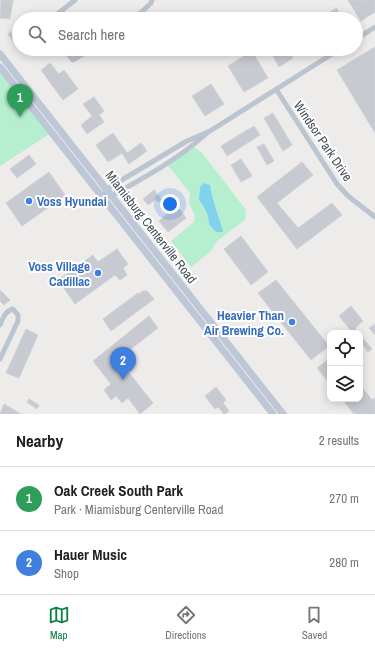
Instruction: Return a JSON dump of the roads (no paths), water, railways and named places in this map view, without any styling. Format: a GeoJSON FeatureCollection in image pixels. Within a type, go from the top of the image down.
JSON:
{"type":"FeatureCollection","features":[{"type":"Feature","properties":{"kind":"main road","name":"Miamisburg Centerville Road"},"geometry":{"type":"LineString","coordinates":[[0,54],[273,414]]}},
{"type":"Feature","properties":{"kind":"main road","name":"Miamisburg Centerville Road"},"geometry":{"type":"LineString","coordinates":[[0,67],[106,194]]}},
{"type":"Feature","properties":{"kind":"main road"},"geometry":{"type":"LineString","coordinates":[[12,83],[18,78]]}},
{"type":"Feature","properties":{"kind":"main road","name":"Miamisburg Centerville Road"},"geometry":{"type":"LineString","coordinates":[[155,258],[283,414]]}},
{"type":"Feature","properties":{"kind":"street"},"geometry":{"type":"LineString","coordinates":[[60,12],[75,0]]}},
{"type":"Feature","properties":{"kind":"street"},"geometry":{"type":"LineString","coordinates":[[141,12],[151,3],[152,0]]}},
{"type":"Feature","properties":{"kind":"street"},"geometry":{"type":"LineString","coordinates":[[363,35],[375,27]]}},
{"type":"Feature","properties":{"kind":"street"},"geometry":{"type":"LineString","coordinates":[[70,56],[73,60],[80,56]]}},
{"type":"Feature","properties":{"kind":"street"},"geometry":{"type":"LineString","coordinates":[[106,194],[131,186],[193,146],[210,131],[329,56]]}},
{"type":"Feature","properties":{"kind":"street","name":"Windsor Park Drive"},"geometry":{"type":"LineString","coordinates":[[276,89],[337,184],[348,196],[375,217]]}},
{"type":"Feature","properties":{"kind":"street"},"geometry":{"type":"LineString","coordinates":[[106,194],[187,141],[210,131]]}},
{"type":"Feature","properties":{"kind":"street"},"geometry":{"type":"LineString","coordinates":[[0,325],[8,310],[13,310],[18,315],[18,321],[0,359]]}},
{"type":"Feature","properties":{"kind":"water"},"geometry":{"type":"Polygon","coordinates":[[[204,183],[210,185],[212,197],[223,232],[216,232],[209,224],[206,211],[199,200],[200,187],[204,183]]]}},
{"type":"Feature","properties":{"kind":"place","name":"Oak Creek South Park"},"geometry":{"type":"Point","coordinates":[20,117]}},
{"type":"Feature","properties":{"kind":"place","name":"Voss Hyundai"},"geometry":{"type":"Point","coordinates":[29,201]}},
{"type":"Feature","properties":{"kind":"place","name":"Voss Village Cadillac"},"geometry":{"type":"Point","coordinates":[98,273]}},
{"type":"Feature","properties":{"kind":"place","name":"Heavier Than Air Brewing Co."},"geometry":{"type":"Point","coordinates":[292,322]}},
{"type":"Feature","properties":{"kind":"place","name":"Hauer Music"},"geometry":{"type":"Point","coordinates":[123,380]}}]}
